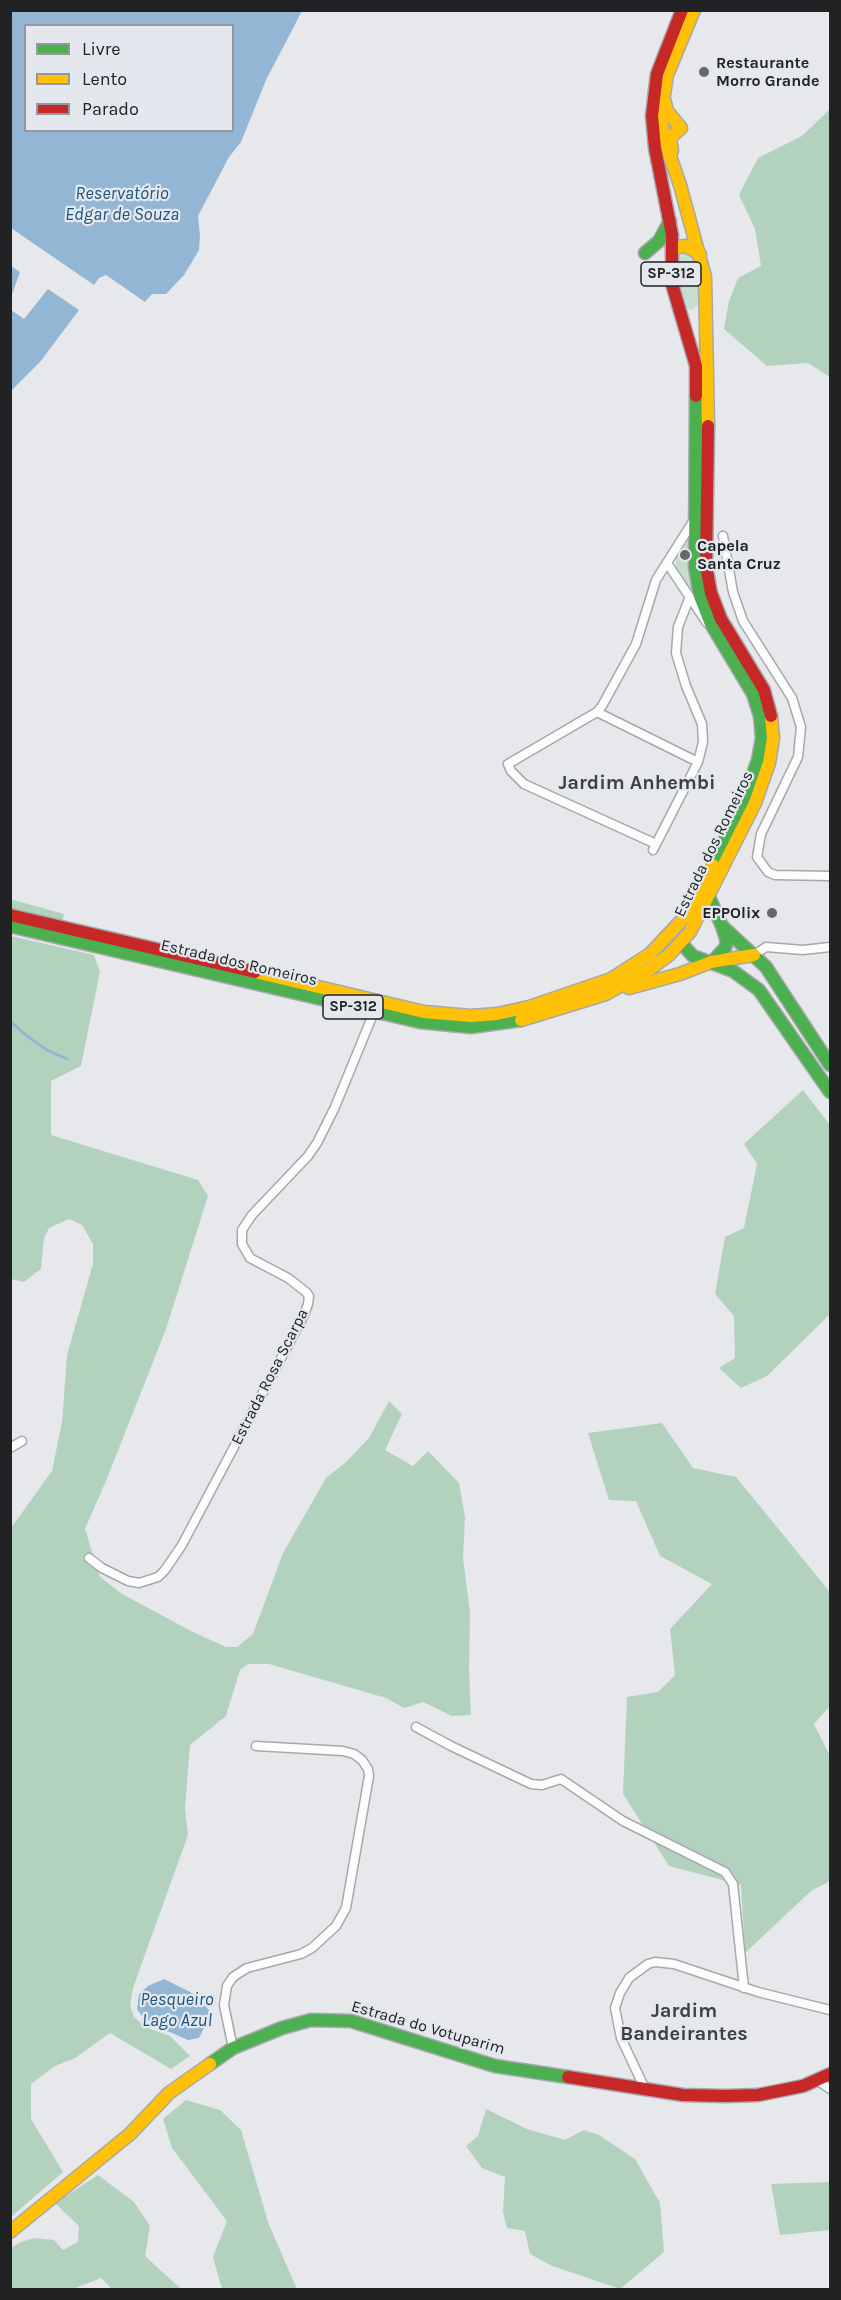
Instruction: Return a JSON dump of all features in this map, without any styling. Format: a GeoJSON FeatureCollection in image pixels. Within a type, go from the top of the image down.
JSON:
{"type":"FeatureCollection","features":[{"type":"Feature","properties":{"kind":"main road","name":"Estrada dos Romeiros"},"geometry":{"type":"LineString","coordinates":[[10,926],[374,1012],[432,1024],[483,1027],[532,1017],[606,993],[650,969],[681,943],[699,918],[703,897],[750,785],[762,738],[760,716],[753,694],[705,610],[697,582],[696,366],[672,284],[670,221],[654,148],[652,109],[654,88],[662,58],[682,10]]}},
{"type":"Feature","properties":{"kind":"main road","name":"Estrada dos Romeiros"},"geometry":{"type":"LineString","coordinates":[[10,915],[424,1012],[482,1016],[529,1007],[583,990],[618,975],[661,943],[703,897],[760,789],[769,763],[773,738],[771,714],[764,690],[721,619],[708,580],[705,553],[708,392],[705,277],[681,185],[667,150],[662,129],[663,90],[672,61],[694,10]]}},
{"type":"Feature","properties":{"kind":"main road"},"geometry":{"type":"LineString","coordinates":[[663,90],[667,111],[681,128],[672,134],[670,142],[681,185]]}},
{"type":"Feature","properties":{"kind":"main road"},"geometry":{"type":"LineString","coordinates":[[645,253],[659,241],[670,221]]}},
{"type":"Feature","properties":{"kind":"main road"},"geometry":{"type":"LineString","coordinates":[[672,248],[686,246],[700,254]]}},
{"type":"Feature","properties":{"kind":"main road"},"geometry":{"type":"LineString","coordinates":[[679,313],[692,317],[707,309]]}},
{"type":"Feature","properties":{"kind":"main road"},"geometry":{"type":"LineString","coordinates":[[703,897],[722,926],[766,967],[831,1065]]}},
{"type":"Feature","properties":{"kind":"main road"},"geometry":{"type":"LineString","coordinates":[[711,962],[725,948],[727,942],[722,926]]}},
{"type":"Feature","properties":{"kind":"main road"},"geometry":{"type":"LineString","coordinates":[[681,943],[693,956],[733,971],[759,990],[831,1092]]}},
{"type":"Feature","properties":{"kind":"main road"},"geometry":{"type":"LineString","coordinates":[[606,993],[680,974],[711,962],[754,954]]}},
{"type":"Feature","properties":{"kind":"main road","name":"Estrada do Votuparim"},"geometry":{"type":"LineString","coordinates":[[10,2232],[130,2134],[169,2093],[233,2048],[311,2020],[339,2020],[378,2029],[495,2066],[683,2095],[742,2096],[796,2088],[831,2074]]}},
{"type":"Feature","properties":{"kind":"street"},"geometry":{"type":"LineString","coordinates":[[689,599],[675,642],[686,686],[704,733],[702,751],[655,847],[524,784],[508,766],[513,760],[597,712],[636,644],[652,590],[695,519]]}},
{"type":"Feature","properties":{"kind":"street"},"geometry":{"type":"LineString","coordinates":[[723,536],[733,591],[743,621],[792,698],[801,727],[798,757],[761,834],[757,857],[768,872],[775,875],[831,876]]}},
{"type":"Feature","properties":{"kind":"street"},"geometry":{"type":"LineString","coordinates":[[668,563],[689,599],[718,636]]}},
{"type":"Feature","properties":{"kind":"street"},"geometry":{"type":"LineString","coordinates":[[597,712],[698,762]]}},
{"type":"Feature","properties":{"kind":"street"},"geometry":{"type":"LineString","coordinates":[[754,954],[766,947],[803,950],[831,947]]}},
{"type":"Feature","properties":{"kind":"street","name":"Estrada Rosa Scarpa"},"geometry":{"type":"LineString","coordinates":[[89,1558],[102,1568],[139,1583],[158,1577],[165,1570],[187,1536],[304,1315],[309,1296],[306,1292],[288,1278],[250,1258],[243,1249],[241,1236],[245,1223],[303,1162],[317,1143],[374,1012]]}},
{"type":"Feature","properties":{"kind":"street"},"geometry":{"type":"LineString","coordinates":[[10,1448],[22,1441]]}},
{"type":"Feature","properties":{"kind":"street"},"geometry":{"type":"LineString","coordinates":[[416,1727],[531,1784],[542,1785],[561,1779],[623,1821],[725,1872],[733,1884],[744,1988]]}},
{"type":"Feature","properties":{"kind":"street"},"geometry":{"type":"LineString","coordinates":[[233,2048],[224,2005],[227,1986],[232,1977],[247,1968],[301,1954],[312,1948],[336,1926],[346,1908],[369,1776],[368,1769],[362,1760],[354,1754],[343,1751],[256,1746]]}},
{"type":"Feature","properties":{"kind":"street"},"geometry":{"type":"LineString","coordinates":[[645,2089],[617,2025],[615,2008],[625,1983],[636,1971],[656,1962],[674,1964],[744,1988],[831,2010]]}},
{"type":"Feature","properties":{"kind":"street"},"geometry":{"type":"LineString","coordinates":[[629,2087],[633,2064]]}},
{"type":"Feature","properties":{"kind":"street"},"geometry":{"type":"LineString","coordinates":[[818,2080],[831,2089]]}},
{"type":"Feature","properties":{"kind":"green space"},"geometry":{"type":"Polygon","coordinates":[[[830,109],[830,377],[808,363],[767,366],[724,329],[729,301],[738,278],[761,266],[755,229],[739,195],[758,158],[802,136],[830,109]]]}},
{"type":"Feature","properties":{"kind":"green space"},"geometry":{"type":"Polygon","coordinates":[[[684,253],[694,257],[699,277],[700,299],[698,305],[692,310],[685,307],[678,284],[679,257],[684,253]]]}},
{"type":"Feature","properties":{"kind":"green space"},"geometry":{"type":"Polygon","coordinates":[[[687,543],[695,598],[679,575],[676,566],[676,558],[687,543]]]}},
{"type":"Feature","properties":{"kind":"green space"},"geometry":{"type":"Polygon","coordinates":[[[10,899],[64,914],[62,922],[11,911],[10,899]]]}},
{"type":"Feature","properties":{"kind":"green space"},"geometry":{"type":"Polygon","coordinates":[[[11,936],[94,955],[100,972],[81,1066],[51,1081],[51,1135],[198,1180],[208,1196],[166,1329],[85,1529],[100,1577],[122,1594],[193,1632],[226,1647],[237,1647],[253,1634],[283,1553],[326,1478],[346,1462],[369,1438],[389,1401],[402,1414],[385,1450],[413,1466],[428,1451],[459,1483],[465,1517],[463,1558],[470,1612],[471,1715],[452,1716],[423,1702],[404,1708],[386,1698],[269,1664],[248,1664],[240,1670],[226,1716],[190,1745],[185,1808],[188,1835],[133,1988],[130,2005],[134,2017],[145,2027],[170,2036],[190,2056],[171,2069],[110,2033],[75,2058],[55,2066],[31,2084],[31,2119],[63,2172],[11,2217],[11,1528],[52,1471],[62,1422],[67,1355],[93,1264],[93,1244],[82,1225],[69,1219],[49,1228],[44,1238],[41,1269],[24,1282],[11,1279],[11,936]]]}},
{"type":"Feature","properties":{"kind":"green space"},"geometry":{"type":"Polygon","coordinates":[[[803,1090],[830,1125],[830,1314],[767,1376],[741,1388],[719,1368],[735,1358],[734,1316],[715,1294],[725,1237],[744,1228],[757,1164],[744,1144],[803,1090]]]}},
{"type":"Feature","properties":{"kind":"green space"},"geometry":{"type":"Polygon","coordinates":[[[662,1423],[693,1468],[736,1477],[830,1592],[830,1706],[814,1724],[830,1756],[830,1881],[811,1891],[745,1953],[741,1885],[669,1866],[623,1794],[627,1697],[658,1692],[675,1675],[670,1629],[712,1584],[660,1556],[636,1501],[609,1500],[588,1433],[662,1423]]]}},
{"type":"Feature","properties":{"kind":"green space"},"geometry":{"type":"Polygon","coordinates":[[[186,2100],[220,2110],[241,2130],[269,2225],[297,2289],[224,2290],[221,2286],[213,2257],[227,2221],[172,2148],[163,2119],[186,2100]]]}},
{"type":"Feature","properties":{"kind":"green space"},"geometry":{"type":"Polygon","coordinates":[[[486,2109],[527,2129],[565,2140],[584,2130],[599,2135],[635,2159],[660,2203],[664,2252],[620,2289],[550,2265],[530,2254],[525,2231],[507,2228],[503,2212],[505,2177],[482,2168],[466,2146],[478,2136],[486,2109]]]}},
{"type":"Feature","properties":{"kind":"green space"},"geometry":{"type":"Polygon","coordinates":[[[98,2175],[134,2202],[150,2226],[145,2256],[181,2289],[112,2289],[101,2278],[73,2289],[11,2289],[11,2248],[34,2238],[54,2240],[63,2250],[78,2242],[79,2226],[55,2203],[98,2175]]]}},
{"type":"Feature","properties":{"kind":"green space"},"geometry":{"type":"Polygon","coordinates":[[[830,2182],[830,2230],[780,2235],[771,2184],[830,2182]]]}},
{"type":"Feature","properties":{"kind":"water","name":"Reservatório Edgar de Souza"},"geometry":{"type":"Polygon","coordinates":[[[11,10],[302,11],[266,80],[241,142],[229,157],[198,216],[199,250],[184,275],[166,294],[152,294],[145,302],[106,275],[99,278],[94,285],[11,228],[11,10]]]}},
{"type":"Feature","properties":{"kind":"water"},"geometry":{"type":"Polygon","coordinates":[[[11,266],[20,272],[11,297],[11,266]]]}},
{"type":"Feature","properties":{"kind":"water"},"geometry":{"type":"Polygon","coordinates":[[[48,289],[79,310],[40,362],[11,391],[11,310],[24,319],[48,289]]]}},
{"type":"Feature","properties":{"kind":"water","name":"Pesqueiro Lago Azul"},"geometry":{"type":"Polygon","coordinates":[[[164,1979],[192,1993],[209,2010],[206,2024],[199,2038],[188,2040],[165,2030],[142,2016],[137,2009],[139,1994],[148,1986],[164,1979]]]}},
{"type":"Feature","properties":{"kind":"waterway"},"geometry":{"type":"LineString","coordinates":[[10,1021],[47,1050],[67,1059]]}},
{"type":"Feature","properties":{"kind":"traffic: fast"},"geometry":{"type":"LineString","coordinates":[[645,253],[659,241],[670,221]]}},
{"type":"Feature","properties":{"kind":"traffic: fast"},"geometry":{"type":"LineString","coordinates":[[696,396],[695,567],[700,596],[711,624],[753,694],[760,716],[762,738],[758,760],[744,799],[713,865]]}},
{"type":"Feature","properties":{"kind":"traffic: fast"},"geometry":{"type":"LineString","coordinates":[[709,897],[722,926],[766,967],[830,1065]]}},
{"type":"Feature","properties":{"kind":"traffic: fast"},"geometry":{"type":"LineString","coordinates":[[10,926],[420,1022],[471,1027],[521,1020]]}},
{"type":"Feature","properties":{"kind":"traffic: fast"},"geometry":{"type":"LineString","coordinates":[[713,961],[725,948],[727,942],[722,926]]}},
{"type":"Feature","properties":{"kind":"traffic: fast"},"geometry":{"type":"LineString","coordinates":[[681,943],[693,956],[733,971],[759,990],[830,1092]]}},
{"type":"Feature","properties":{"kind":"traffic: fast"},"geometry":{"type":"LineString","coordinates":[[210,2064],[233,2048],[282,2028],[311,2020],[351,2021],[495,2066],[568,2077]]}},
{"type":"Feature","properties":{"kind":"traffic: slow"},"geometry":{"type":"LineString","coordinates":[[694,10],[667,75],[661,115],[664,139],[680,185],[705,277],[708,426]]}},
{"type":"Feature","properties":{"kind":"traffic: slow"},"geometry":{"type":"LineString","coordinates":[[664,99],[667,111],[681,128],[670,138],[672,151]]}},
{"type":"Feature","properties":{"kind":"traffic: slow"},"geometry":{"type":"LineString","coordinates":[[672,248],[686,246],[700,254]]}},
{"type":"Feature","properties":{"kind":"traffic: slow"},"geometry":{"type":"LineString","coordinates":[[521,1020],[606,994],[650,969],[669,955],[690,932],[755,803],[769,763],[773,738],[771,716]]}},
{"type":"Feature","properties":{"kind":"traffic: slow"},"geometry":{"type":"LineString","coordinates":[[255,972],[424,1012],[471,1016],[497,1014],[529,1007],[611,979],[650,954],[682,920],[713,865]]}},
{"type":"Feature","properties":{"kind":"traffic: slow"},"geometry":{"type":"LineString","coordinates":[[629,988],[680,974],[711,962],[754,955]]}},
{"type":"Feature","properties":{"kind":"traffic: slow"},"geometry":{"type":"LineString","coordinates":[[10,2232],[130,2134],[169,2093],[210,2064]]}},
{"type":"Feature","properties":{"kind":"traffic: jam"},"geometry":{"type":"LineString","coordinates":[[682,10],[657,74],[652,116],[655,148],[672,235],[672,284],[696,366],[696,396]]}},
{"type":"Feature","properties":{"kind":"traffic: jam"},"geometry":{"type":"LineString","coordinates":[[708,426],[706,566],[711,593],[721,619],[764,690],[771,716]]}},
{"type":"Feature","properties":{"kind":"traffic: jam"},"geometry":{"type":"LineString","coordinates":[[10,915],[255,972]]}},
{"type":"Feature","properties":{"kind":"traffic: jam"},"geometry":{"type":"LineString","coordinates":[[568,2077],[683,2095],[726,2096],[758,2095],[803,2086],[830,2074]]}},
{"type":"Feature","properties":{"kind":"place","name":"Restaurante Morro Grande"},"geometry":{"type":"Point","coordinates":[704,72]}},
{"type":"Feature","properties":{"kind":"place","name":"Capela Santa Cruz"},"geometry":{"type":"Point","coordinates":[685,555]}},
{"type":"Feature","properties":{"kind":"place","name":"EPPOlix"},"geometry":{"type":"Point","coordinates":[772,913]}},
{"type":"Feature","properties":{"kind":"district","name":"Jardim Anhembi"},"geometry":{"type":"Point","coordinates":[637,783]}},
{"type":"Feature","properties":{"kind":"district","name":"Jardim Bandeirantes"},"geometry":{"type":"Point","coordinates":[684,2022]}}]}
